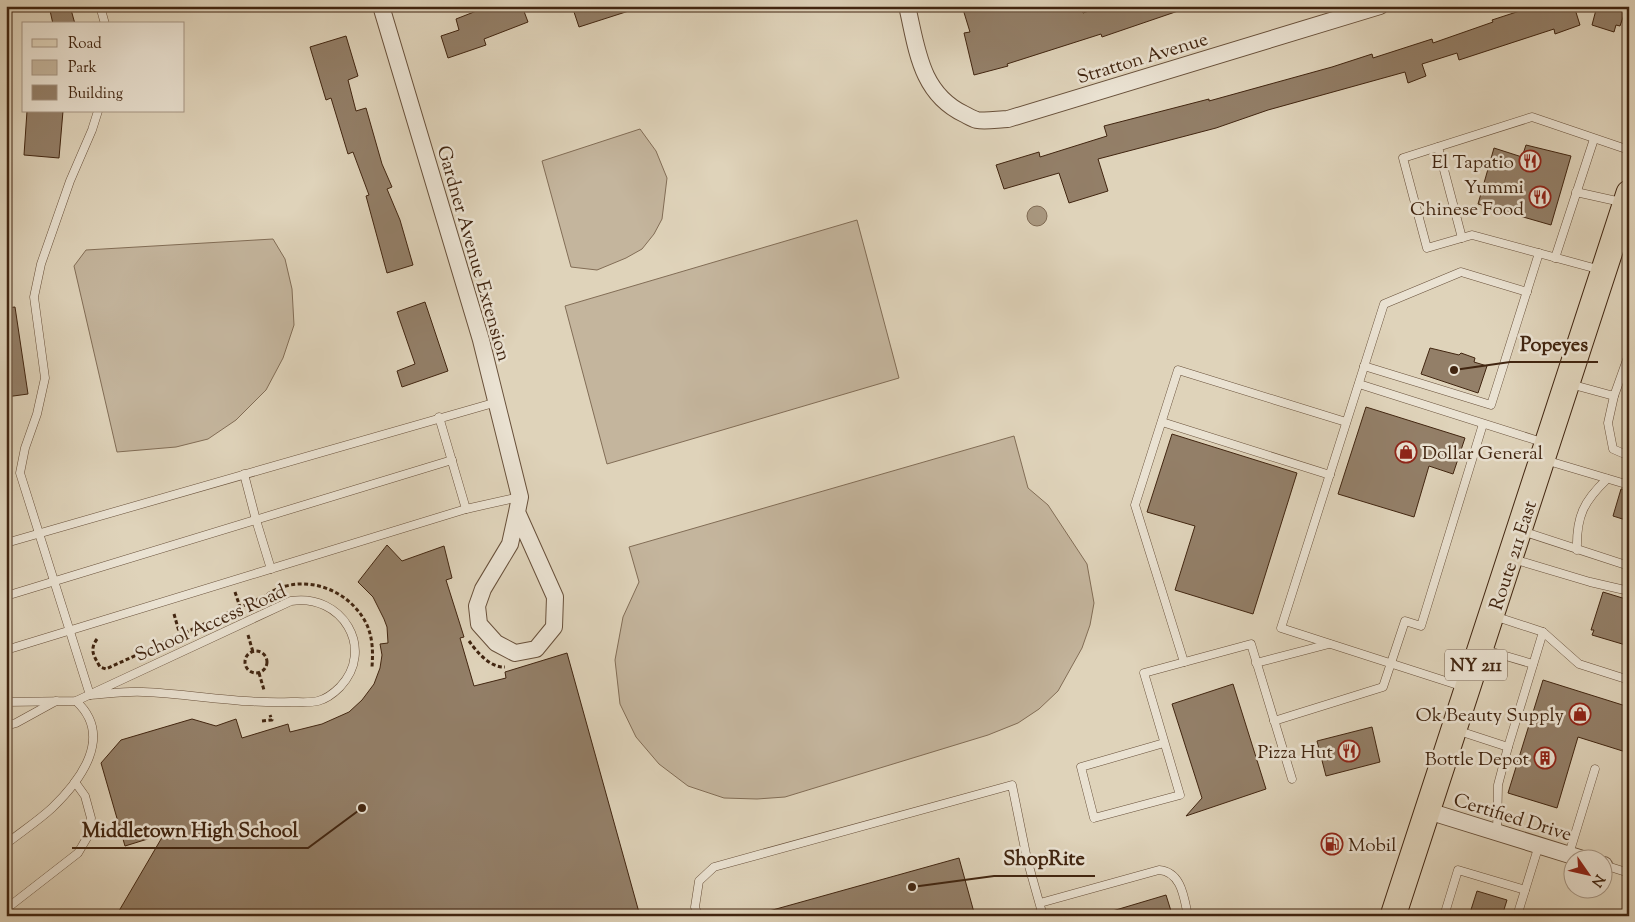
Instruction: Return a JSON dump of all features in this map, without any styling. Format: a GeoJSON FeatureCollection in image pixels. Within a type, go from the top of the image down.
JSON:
{"type":"FeatureCollection","features":[{"type":"Feature","properties":{"kind":"main road","name":"Route 211 East"},"geometry":{"type":"LineString","coordinates":[[1393,916],[1546,452],[1627,198]]}},
{"type":"Feature","properties":{"kind":"street","name":"Gardner Avenue Extension"},"geometry":{"type":"LineString","coordinates":[[382,6],[498,402],[518,505],[555,597],[554,627],[536,648],[515,653],[496,643],[479,624],[477,606],[484,588],[510,544],[518,505]]}},
{"type":"Feature","properties":{"kind":"street","name":"Stratton Avenue"},"geometry":{"type":"LineString","coordinates":[[907,6],[922,70],[928,80],[939,97],[952,108],[978,121],[1008,119],[1380,6]]}},
{"type":"Feature","properties":{"kind":"street","name":"Certified Drive"},"geometry":{"type":"LineString","coordinates":[[1428,811],[1562,852]]}},
{"type":"Feature","properties":{"kind":"lane"},"geometry":{"type":"LineString","coordinates":[[100,6],[104,22]]}},
{"type":"Feature","properties":{"kind":"lane"},"geometry":{"type":"LineString","coordinates":[[6,101],[6,257]]}},
{"type":"Feature","properties":{"kind":"lane"},"geometry":{"type":"LineString","coordinates":[[90,695],[20,474],[25,448],[37,414],[45,378],[34,297],[41,264],[70,181],[98,112]]}},
{"type":"Feature","properties":{"kind":"lane"},"geometry":{"type":"LineString","coordinates":[[1604,270],[1472,235],[1427,248],[1403,158],[1532,117],[1629,150]]}},
{"type":"Feature","properties":{"kind":"lane"},"geometry":{"type":"LineString","coordinates":[[1555,258],[1594,139]]}},
{"type":"Feature","properties":{"kind":"lane"},"geometry":{"type":"LineString","coordinates":[[1438,147],[1462,238]]}},
{"type":"Feature","properties":{"kind":"lane"},"geometry":{"type":"LineString","coordinates":[[1576,192],[1627,198]]}},
{"type":"Feature","properties":{"kind":"lane"},"geometry":{"type":"LineString","coordinates":[[1364,366],[1491,405],[1539,253]]}},
{"type":"Feature","properties":{"kind":"lane"},"geometry":{"type":"LineString","coordinates":[[1468,688],[1281,628],[1384,304],[1461,272],[1527,292]]}},
{"type":"Feature","properties":{"kind":"lane"},"geometry":{"type":"LineString","coordinates":[[1629,354],[1614,396],[1608,423],[1613,449],[1629,456]]}},
{"type":"Feature","properties":{"kind":"lane"},"geometry":{"type":"LineString","coordinates":[[1184,662],[1135,505],[1178,370],[1346,422]]}},
{"type":"Feature","properties":{"kind":"lane"},"geometry":{"type":"LineString","coordinates":[[1359,384],[1483,424],[1608,479],[1629,485]]}},
{"type":"Feature","properties":{"kind":"lane"},"geometry":{"type":"LineString","coordinates":[[1568,384],[1614,396]]}},
{"type":"Feature","properties":{"kind":"lane"},"geometry":{"type":"LineString","coordinates":[[6,543],[439,417],[498,402]]}},
{"type":"Feature","properties":{"kind":"lane"},"geometry":{"type":"LineString","coordinates":[[439,417],[466,509]]}},
{"type":"Feature","properties":{"kind":"lane"},"geometry":{"type":"LineString","coordinates":[[1162,422],[1330,476]]}},
{"type":"Feature","properties":{"kind":"lane"},"geometry":{"type":"LineString","coordinates":[[1274,721],[1383,687],[1405,621],[1421,626],[1483,424]]}},
{"type":"Feature","properties":{"kind":"lane"},"geometry":{"type":"LineString","coordinates":[[6,596],[452,460]]}},
{"type":"Feature","properties":{"kind":"lane"},"geometry":{"type":"LineString","coordinates":[[244,474],[271,569]]}},
{"type":"Feature","properties":{"kind":"lane"},"geometry":{"type":"LineString","coordinates":[[1577,550],[1576,535],[1580,512],[1591,494],[1608,479]]}},
{"type":"Feature","properties":{"kind":"lane"},"geometry":{"type":"LineString","coordinates":[[1616,482],[1629,492]]}},
{"type":"Feature","properties":{"kind":"lane"},"geometry":{"type":"LineString","coordinates":[[6,650],[466,509],[518,505]]}},
{"type":"Feature","properties":{"kind":"lane"},"geometry":{"type":"LineString","coordinates":[[1520,531],[1629,566]]}},
{"type":"Feature","properties":{"kind":"lane"},"geometry":{"type":"LineString","coordinates":[[1510,558],[1582,580],[1629,591]]}},
{"type":"Feature","properties":{"kind":"lane","name":"School Access Road"},"geometry":{"type":"LineString","coordinates":[[6,702],[76,701],[291,601],[302,599],[314,600],[335,610],[349,628],[353,639],[354,662],[347,677],[337,690],[317,701],[267,703],[141,692],[90,695]]}},
{"type":"Feature","properties":{"kind":"lane"},"geometry":{"type":"LineString","coordinates":[[1492,615],[1543,632],[1579,664],[1629,680]]}},
{"type":"Feature","properties":{"kind":"lane"},"geometry":{"type":"LineString","coordinates":[[1496,832],[1498,784],[1543,632]]}},
{"type":"Feature","properties":{"kind":"lane"},"geometry":{"type":"LineString","coordinates":[[1164,743],[1081,768],[1094,818],[1180,795],[1144,672],[1250,644],[1292,779]]}},
{"type":"Feature","properties":{"kind":"lane"},"geometry":{"type":"LineString","coordinates":[[1256,663],[1329,644]]}},
{"type":"Feature","properties":{"kind":"lane"},"geometry":{"type":"LineString","coordinates":[[1481,648],[1533,664]]}},
{"type":"Feature","properties":{"kind":"lane"},"geometry":{"type":"LineString","coordinates":[[6,726],[16,723],[57,700]]}},
{"type":"Feature","properties":{"kind":"lane"},"geometry":{"type":"LineString","coordinates":[[6,844],[51,809],[75,782],[86,764],[92,749],[94,732],[86,710],[76,701]]}},
{"type":"Feature","properties":{"kind":"lane"},"geometry":{"type":"LineString","coordinates":[[1454,729],[1508,747]]}},
{"type":"Feature","properties":{"kind":"lane"},"geometry":{"type":"LineString","coordinates":[[1570,850],[1595,769]]}},
{"type":"Feature","properties":{"kind":"lane"},"geometry":{"type":"LineString","coordinates":[[6,909],[78,853],[88,836],[91,818],[85,796],[75,782]]}},
{"type":"Feature","properties":{"kind":"lane"},"geometry":{"type":"LineString","coordinates":[[698,916],[695,907],[699,881],[714,868],[1012,785],[1027,859],[1044,916]]}},
{"type":"Feature","properties":{"kind":"lane"},"geometry":{"type":"LineString","coordinates":[[1517,916],[1539,845]]}},
{"type":"Feature","properties":{"kind":"lane"},"geometry":{"type":"LineString","coordinates":[[1612,867],[1629,872]]}},
{"type":"Feature","properties":{"kind":"lane"},"geometry":{"type":"LineString","coordinates":[[1040,903],[1159,870],[1166,871],[1174,876],[1181,886],[1188,916]]}},
{"type":"Feature","properties":{"kind":"lane"},"geometry":{"type":"LineString","coordinates":[[1444,916],[1458,870],[1525,890]]}},
{"type":"Feature","properties":{"kind":"path"},"geometry":{"type":"LineString","coordinates":[[174,614],[180,635]]}},
{"type":"Feature","properties":{"kind":"path"},"geometry":{"type":"LineString","coordinates":[[259,651],[266,659],[266,666],[260,673],[252,673],[246,667],[247,656],[253,652],[259,651]]}},
{"type":"Feature","properties":{"kind":"green space"},"geometry":{"type":"Polygon","coordinates":[[[640,129],[656,151],[667,178],[662,219],[654,234],[642,249],[626,258],[597,270],[571,267],[542,161],[640,129]]]}},
{"type":"Feature","properties":{"kind":"green space"},"geometry":{"type":"Polygon","coordinates":[[[857,220],[899,378],[607,464],[565,306],[857,220]]]}},
{"type":"Feature","properties":{"kind":"green space"},"geometry":{"type":"Polygon","coordinates":[[[273,239],[285,259],[292,289],[294,325],[283,358],[266,390],[236,420],[208,439],[176,447],[117,452],[74,266],[86,250],[273,239]]]}},
{"type":"Feature","properties":{"kind":"green space"},"geometry":{"type":"Polygon","coordinates":[[[1014,436],[1028,488],[1048,505],[1087,564],[1094,603],[1090,625],[1082,648],[1058,691],[1039,709],[1018,723],[988,735],[785,797],[757,799],[724,798],[688,786],[659,764],[636,737],[620,704],[615,660],[623,617],[639,582],[629,547],[1014,436]]]}},
{"type":"Feature","properties":{"kind":"shaded area"},"geometry":{"type":"Polygon","coordinates":[[[1033,206],[1041,206],[1047,212],[1047,220],[1041,226],[1033,226],[1027,220],[1027,212],[1033,206]]]}},
{"type":"Feature","properties":{"kind":"building"},"geometry":{"type":"Polygon","coordinates":[[[49,6],[70,6],[74,22],[53,22],[49,6]]]}},
{"type":"Feature","properties":{"kind":"building"},"geometry":{"type":"Polygon","coordinates":[[[478,6],[522,6],[528,22],[484,39],[486,45],[448,58],[441,36],[459,30],[456,19],[479,10],[478,6]]]}},
{"type":"Feature","properties":{"kind":"building"},"geometry":{"type":"Polygon","coordinates":[[[572,6],[634,6],[635,9],[579,27],[572,6]]]}},
{"type":"Feature","properties":{"kind":"building"},"geometry":{"type":"Polygon","coordinates":[[[962,6],[1081,6],[1083,13],[1104,6],[1183,6],[1184,9],[1102,37],[1101,34],[1007,64],[1008,66],[974,75],[964,33],[970,32],[962,6]]]}},
{"type":"Feature","properties":{"kind":"building"},"geometry":{"type":"Polygon","coordinates":[[[1535,6],[1574,6],[1580,25],[1555,34],[1554,29],[1459,60],[1457,53],[1422,64],[1426,76],[1408,83],[1405,72],[1268,110],[1216,128],[1098,159],[1108,191],[1069,203],[1059,173],[1004,189],[996,165],[1039,152],[1040,157],[1107,136],[1104,126],[1209,99],[1209,101],[1372,54],[1373,58],[1432,39],[1433,43],[1493,22],[1492,20],[1535,6]]]}},
{"type":"Feature","properties":{"kind":"building"},"geometry":{"type":"Polygon","coordinates":[[[1597,6],[1627,6],[1620,26],[1616,25],[1614,32],[1592,25],[1597,6]]]}},
{"type":"Feature","properties":{"kind":"building"},"geometry":{"type":"Polygon","coordinates":[[[346,36],[358,76],[348,80],[356,111],[366,108],[382,164],[392,187],[387,189],[400,220],[413,265],[387,273],[366,196],[369,195],[353,152],[348,154],[331,98],[326,100],[310,47],[346,36]]]}},
{"type":"Feature","properties":{"kind":"building"},"geometry":{"type":"Polygon","coordinates":[[[27,112],[63,112],[59,158],[24,155],[27,112]]]}},
{"type":"Feature","properties":{"kind":"building"},"geometry":{"type":"Polygon","coordinates":[[[1526,145],[1571,156],[1551,225],[1478,204],[1494,148],[1522,157],[1526,145]]]}},
{"type":"Feature","properties":{"kind":"building"},"geometry":{"type":"Polygon","coordinates":[[[425,302],[448,371],[402,387],[397,371],[415,364],[397,312],[425,302]]]}},
{"type":"Feature","properties":{"kind":"building"},"geometry":{"type":"Polygon","coordinates":[[[15,307],[28,394],[6,397],[6,308],[15,307]]]}},
{"type":"Feature","properties":{"kind":"building"},"geometry":{"type":"Polygon","coordinates":[[[1430,348],[1459,355],[1461,353],[1475,358],[1474,362],[1487,366],[1478,393],[1421,374],[1430,348]]]}},
{"type":"Feature","properties":{"kind":"building","name":"Dollar General"},"geometry":{"type":"Polygon","coordinates":[[[1366,407],[1465,438],[1453,474],[1429,466],[1414,517],[1338,494],[1366,407]]]}},
{"type":"Feature","properties":{"kind":"building"},"geometry":{"type":"Polygon","coordinates":[[[1172,434],[1297,473],[1253,614],[1175,590],[1195,526],[1147,512],[1172,434]]]}},
{"type":"Feature","properties":{"kind":"building"},"geometry":{"type":"Polygon","coordinates":[[[1621,489],[1629,490],[1629,521],[1613,516],[1621,489]]]}},
{"type":"Feature","properties":{"kind":"building"},"geometry":{"type":"Polygon","coordinates":[[[387,545],[402,561],[444,546],[452,578],[446,580],[464,637],[460,638],[474,686],[506,678],[505,672],[567,653],[640,916],[116,916],[164,834],[125,846],[101,763],[121,740],[192,719],[216,726],[236,719],[242,738],[288,724],[290,732],[322,724],[349,712],[362,700],[374,684],[380,668],[382,655],[380,644],[388,643],[387,627],[384,619],[373,597],[358,582],[387,545]]]}},
{"type":"Feature","properties":{"kind":"building"},"geometry":{"type":"Polygon","coordinates":[[[1603,592],[1629,600],[1629,646],[1592,635],[1594,630],[1591,630],[1603,592]]]}},
{"type":"Feature","properties":{"kind":"building"},"geometry":{"type":"Polygon","coordinates":[[[1543,680],[1629,707],[1629,753],[1578,737],[1557,808],[1508,793],[1543,680]]]}},
{"type":"Feature","properties":{"kind":"building"},"geometry":{"type":"Polygon","coordinates":[[[1233,684],[1266,789],[1186,816],[1202,798],[1172,704],[1233,684]]]}},
{"type":"Feature","properties":{"kind":"building","name":"Pizza Hut"},"geometry":{"type":"Polygon","coordinates":[[[1372,727],[1380,762],[1326,776],[1317,741],[1372,727]]]}},
{"type":"Feature","properties":{"kind":"building"},"geometry":{"type":"Polygon","coordinates":[[[959,858],[975,916],[770,916],[769,911],[959,858]]]}},
{"type":"Feature","properties":{"kind":"building"},"geometry":{"type":"Polygon","coordinates":[[[1477,891],[1507,900],[1502,916],[1469,916],[1477,891]]]}},
{"type":"Feature","properties":{"kind":"building"},"geometry":{"type":"Polygon","coordinates":[[[1166,895],[1171,911],[1155,916],[1110,916],[1109,912],[1166,895]]]}},
{"type":"Feature","properties":{"kind":"place","name":"El Tapatio"},"geometry":{"type":"Point","coordinates":[1530,161]}},
{"type":"Feature","properties":{"kind":"place","name":"Yummi Chinese Food"},"geometry":{"type":"Point","coordinates":[1540,197]}},
{"type":"Feature","properties":{"kind":"place","name":"Popeyes"},"geometry":{"type":"Point","coordinates":[1454,370]}},
{"type":"Feature","properties":{"kind":"place","name":"Dollar General"},"geometry":{"type":"Point","coordinates":[1406,452]}},
{"type":"Feature","properties":{"kind":"place","name":"Ok Beauty Supply"},"geometry":{"type":"Point","coordinates":[1580,714]}},
{"type":"Feature","properties":{"kind":"place","name":"Pizza Hut"},"geometry":{"type":"Point","coordinates":[1349,751]}},
{"type":"Feature","properties":{"kind":"place","name":"Bottle Depot"},"geometry":{"type":"Point","coordinates":[1545,758]}},
{"type":"Feature","properties":{"kind":"place","name":"Middletown High School"},"geometry":{"type":"Point","coordinates":[362,808]}},
{"type":"Feature","properties":{"kind":"place","name":"Mobil"},"geometry":{"type":"Point","coordinates":[1332,844]}},
{"type":"Feature","properties":{"kind":"place","name":"ShopRite"},"geometry":{"type":"Point","coordinates":[912,887]}}]}
